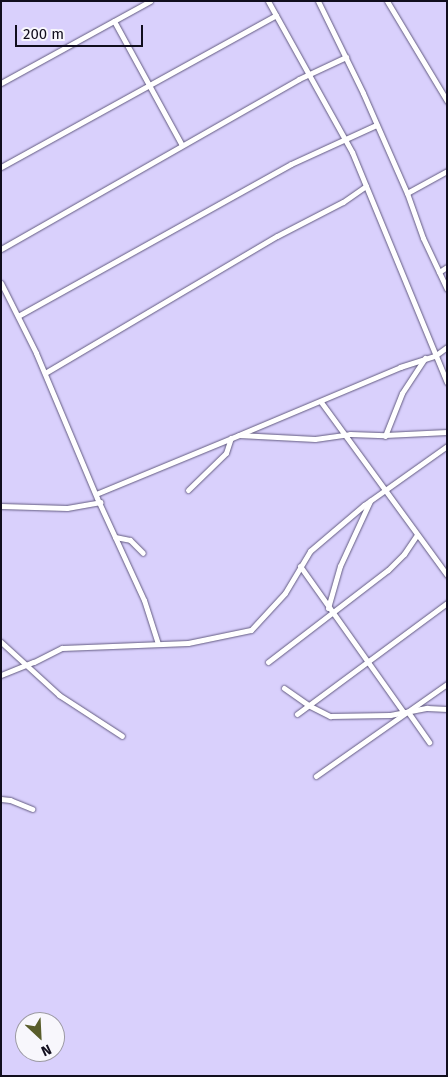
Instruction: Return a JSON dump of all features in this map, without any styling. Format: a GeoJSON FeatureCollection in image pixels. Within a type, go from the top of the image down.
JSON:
{"type":"FeatureCollection","features":[{"type":"Feature","properties":{"kind":"street"},"geometry":{"type":"LineString","coordinates":[[1,83],[150,1]]}},
{"type":"Feature","properties":{"kind":"street"},"geometry":{"type":"LineString","coordinates":[[268,1],[344,138],[366,186],[447,382]]}},
{"type":"Feature","properties":{"kind":"street"},"geometry":{"type":"LineString","coordinates":[[318,1],[346,57],[407,193],[423,238],[447,289]]}},
{"type":"Feature","properties":{"kind":"street"},"geometry":{"type":"LineString","coordinates":[[387,1],[447,101]]}},
{"type":"Feature","properties":{"kind":"street"},"geometry":{"type":"LineString","coordinates":[[1,167],[276,15]]}},
{"type":"Feature","properties":{"kind":"street"},"geometry":{"type":"LineString","coordinates":[[114,21],[182,145]]}},
{"type":"Feature","properties":{"kind":"street"},"geometry":{"type":"LineString","coordinates":[[1,249],[182,145],[309,75],[346,57]]}},
{"type":"Feature","properties":{"kind":"street"},"geometry":{"type":"LineString","coordinates":[[18,316],[291,164],[344,138],[376,125]]}},
{"type":"Feature","properties":{"kind":"street"},"geometry":{"type":"LineString","coordinates":[[407,193],[447,171]]}},
{"type":"Feature","properties":{"kind":"street"},"geometry":{"type":"LineString","coordinates":[[45,373],[277,236],[344,202],[366,186]]}},
{"type":"Feature","properties":{"kind":"street"},"geometry":{"type":"LineString","coordinates":[[439,272],[447,267]]}},
{"type":"Feature","properties":{"kind":"street"},"geometry":{"type":"LineString","coordinates":[[2,286],[45,373],[96,494],[144,600],[158,644]]}},
{"type":"Feature","properties":{"kind":"street"},"geometry":{"type":"LineString","coordinates":[[96,494],[436,355],[447,347]]}},
{"type":"Feature","properties":{"kind":"street"},"geometry":{"type":"LineString","coordinates":[[384,437],[402,393],[426,358]]}},
{"type":"Feature","properties":{"kind":"street"},"geometry":{"type":"LineString","coordinates":[[321,402],[447,575]]}},
{"type":"Feature","properties":{"kind":"street"},"geometry":{"type":"LineString","coordinates":[[239,434],[315,439],[345,434],[384,437],[447,432]]}},
{"type":"Feature","properties":{"kind":"street"},"geometry":{"type":"LineString","coordinates":[[188,490],[226,453],[231,438]]}},
{"type":"Feature","properties":{"kind":"street"},"geometry":{"type":"LineString","coordinates":[[1,675],[27,666],[62,648],[188,643],[251,630],[285,593],[310,551],[370,501],[447,446]]}},
{"type":"Feature","properties":{"kind":"street"},"geometry":{"type":"LineString","coordinates":[[330,610],[340,566],[370,501]]}},
{"type":"Feature","properties":{"kind":"street"},"geometry":{"type":"LineString","coordinates":[[1,506],[66,508],[100,502]]}},
{"type":"Feature","properties":{"kind":"street"},"geometry":{"type":"LineString","coordinates":[[268,662],[330,610],[388,570],[404,554],[418,535]]}},
{"type":"Feature","properties":{"kind":"street"},"geometry":{"type":"LineString","coordinates":[[116,537],[130,540],[143,553]]}},
{"type":"Feature","properties":{"kind":"street"},"geometry":{"type":"LineString","coordinates":[[300,566],[367,661],[429,742]]}},
{"type":"Feature","properties":{"kind":"street"},"geometry":{"type":"LineString","coordinates":[[297,714],[447,603]]}},
{"type":"Feature","properties":{"kind":"street"},"geometry":{"type":"LineString","coordinates":[[1,642],[60,695],[122,736]]}},
{"type":"Feature","properties":{"kind":"street"},"geometry":{"type":"LineString","coordinates":[[316,776],[447,684]]}},
{"type":"Feature","properties":{"kind":"street"},"geometry":{"type":"LineString","coordinates":[[284,688],[308,705],[330,716],[390,715],[427,708],[447,709]]}},
{"type":"Feature","properties":{"kind":"street"},"geometry":{"type":"LineString","coordinates":[[1,799],[10,800],[32,809]]}}]}
